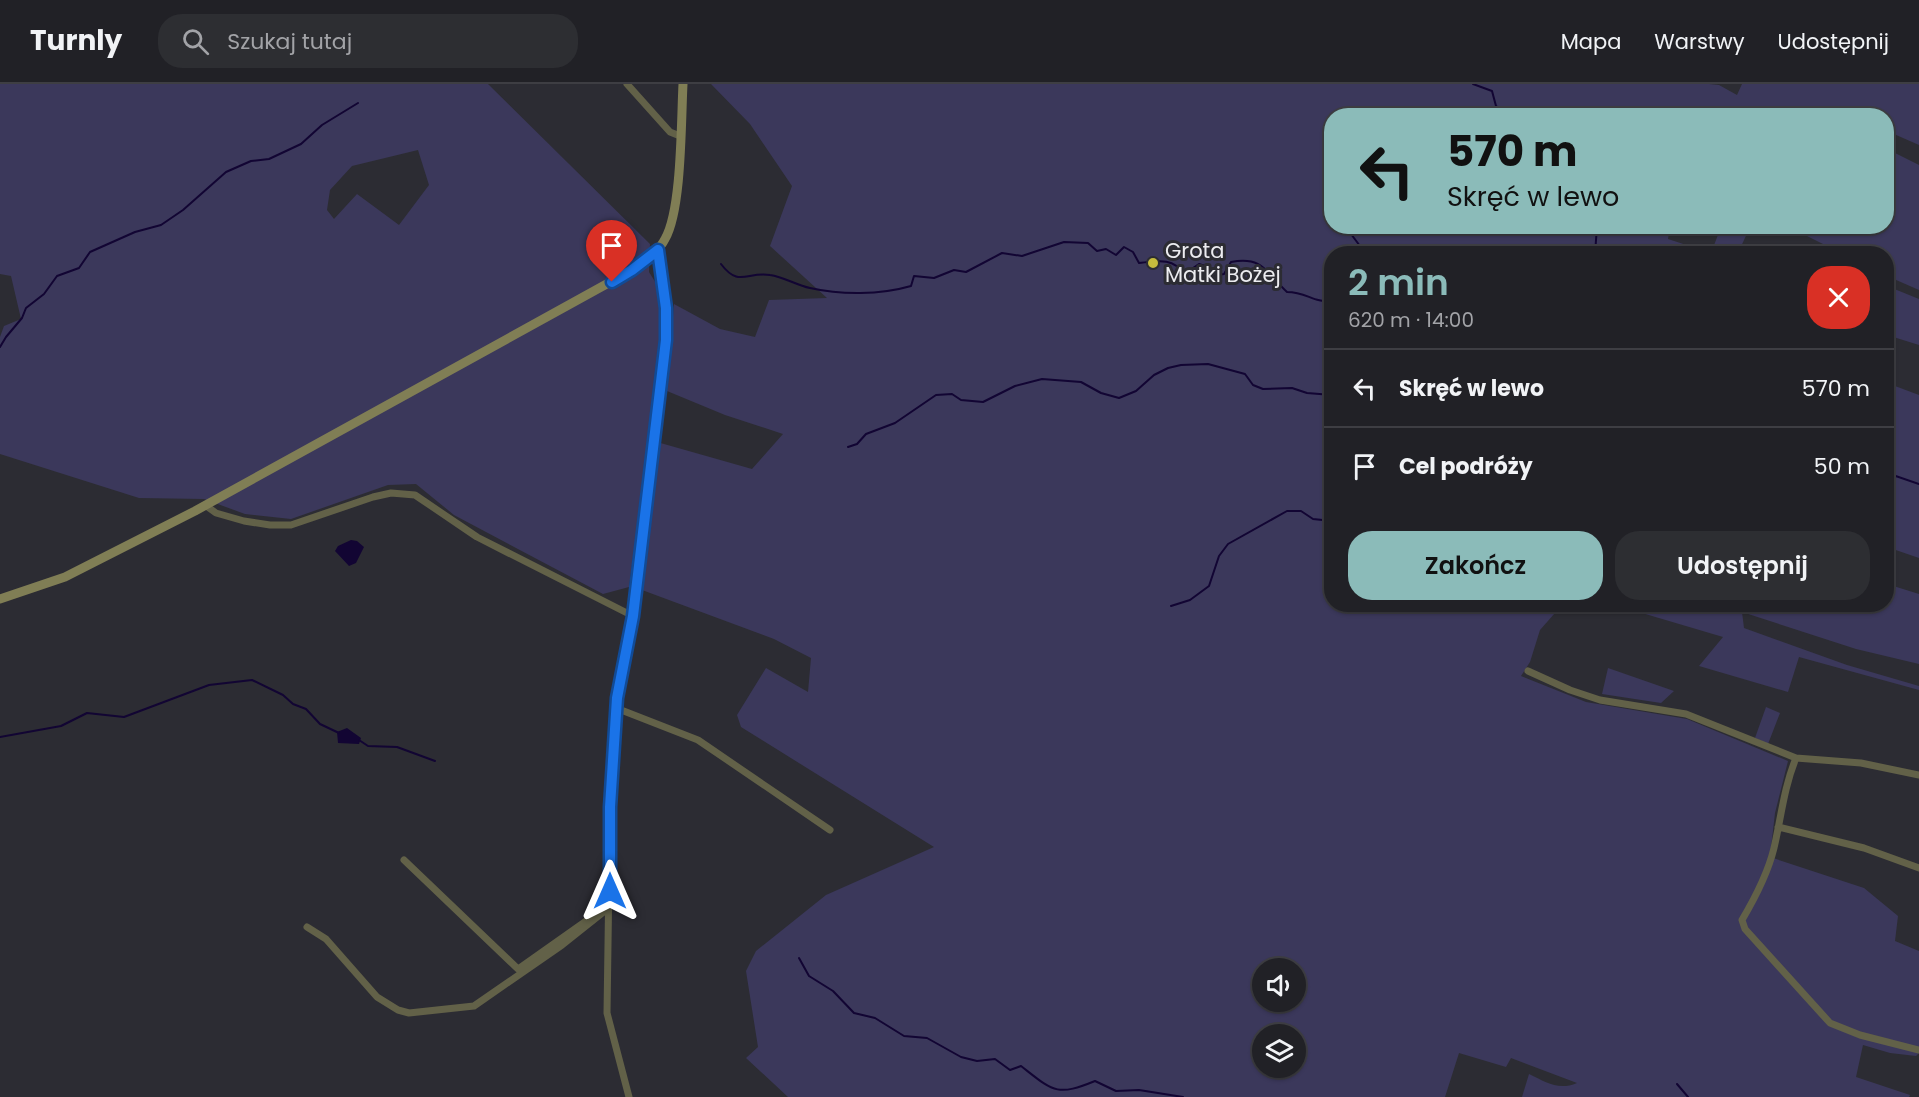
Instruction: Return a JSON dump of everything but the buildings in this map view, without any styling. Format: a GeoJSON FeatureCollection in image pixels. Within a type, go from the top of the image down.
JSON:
{"type":"FeatureCollection","features":[{"type":"Feature","properties":{"kind":"street"},"geometry":{"type":"LineString","coordinates":[[627,84],[670,132],[680,136]]}},
{"type":"Feature","properties":{"kind":"street"},"geometry":{"type":"LineString","coordinates":[[0,599],[65,578],[205,505],[632,270],[658,250],[666,239],[674,214],[683,84]]}},
{"type":"Feature","properties":{"kind":"street"},"geometry":{"type":"LineString","coordinates":[[629,1097],[607,1013],[610,807],[616,708],[633,616],[666,340],[666,308],[658,250]]}},
{"type":"Feature","properties":{"kind":"street"},"geometry":{"type":"LineString","coordinates":[[205,505],[216,513],[244,521],[291,525],[374,496],[391,493],[415,495],[477,537],[633,616]]}},
{"type":"Feature","properties":{"kind":"street"},"geometry":{"type":"LineString","coordinates":[[1528,671],[1570,690],[1600,700],[1686,714],[1796,758],[1861,763],[1919,775]]}},
{"type":"Feature","properties":{"kind":"street"},"geometry":{"type":"LineString","coordinates":[[616,708],[698,740],[830,830]]}},
{"type":"Feature","properties":{"kind":"street"},"geometry":{"type":"LineString","coordinates":[[1796,758],[1783,798],[1778,827],[1766,869],[1754,900],[1742,920],[1745,929],[1830,1023],[1860,1035],[1919,1050]]}},
{"type":"Feature","properties":{"kind":"street"},"geometry":{"type":"LineString","coordinates":[[1778,827],[1864,848],[1919,868]]}},
{"type":"Feature","properties":{"kind":"street"},"geometry":{"type":"LineString","coordinates":[[404,860],[518,969],[608,909]]}},
{"type":"Feature","properties":{"kind":"street"},"geometry":{"type":"LineString","coordinates":[[307,927],[326,939],[377,997],[398,1010],[410,1013],[474,1006],[562,945],[608,909]]}},
{"type":"Feature","properties":{"kind":"shaded area"},"geometry":{"type":"Polygon","coordinates":[[[0,84],[488,84],[650,244],[649,272],[659,288],[661,315],[655,395],[629,587],[603,594],[454,515],[416,484],[388,485],[291,519],[245,514],[204,499],[139,498],[0,454],[0,337],[4,326],[21,319],[11,276],[0,274],[0,84]],[[418,150],[352,166],[330,190],[327,210],[334,219],[357,194],[399,225],[429,185],[418,150]]]}},
{"type":"Feature","properties":{"kind":"shaded area"},"geometry":{"type":"Polygon","coordinates":[[[711,84],[1709,84],[1719,85],[1737,95],[1742,84],[1919,84],[1919,145],[1894,134],[1894,108],[1324,108],[1324,234],[1669,234],[1668,239],[1690,246],[1324,246],[1324,612],[1556,612],[1540,630],[1530,662],[1521,676],[1586,702],[1687,719],[1788,761],[1775,813],[1770,857],[1864,888],[1898,916],[1895,941],[1919,951],[1919,1053],[1916,1056],[1890,1053],[1863,1045],[1856,1077],[1910,1095],[1909,1097],[1522,1097],[1529,1074],[1558,1086],[1577,1083],[1511,1058],[1506,1067],[1459,1053],[1445,1097],[788,1097],[746,1058],[758,1047],[746,971],[756,951],[826,895],[934,847],[741,727],[737,715],[766,668],[808,692],[811,658],[774,639],[642,590],[657,442],[752,469],[783,434],[725,415],[667,391],[674,304],[720,329],[755,337],[769,300],[827,298],[770,246],[792,186],[750,124],[711,84]]]}},
{"type":"Feature","properties":{"kind":"shaded area"},"geometry":{"type":"Polygon","coordinates":[[[1894,152],[1919,165],[1919,290],[1894,279],[1894,246],[1827,246],[1803,234],[1894,234],[1894,152]]]}},
{"type":"Feature","properties":{"kind":"shaded area"},"geometry":{"type":"Polygon","coordinates":[[[1718,234],[1747,234],[1741,246],[1714,246],[1718,234]]]}},
{"type":"Feature","properties":{"kind":"shaded area"},"geometry":{"type":"Polygon","coordinates":[[[1894,289],[1919,299],[1919,345],[1894,337],[1894,289]]]}},
{"type":"Feature","properties":{"kind":"shaded area"},"geometry":{"type":"Polygon","coordinates":[[[1894,386],[1919,395],[1919,558],[1894,549],[1894,386]]]}},
{"type":"Feature","properties":{"kind":"shaded area"},"geometry":{"type":"Polygon","coordinates":[[[351,540],[357,541],[364,547],[356,563],[349,566],[335,551],[338,546],[351,540]]]}},
{"type":"Feature","properties":{"kind":"shaded area"},"geometry":{"type":"Polygon","coordinates":[[[1894,586],[1919,594],[1919,664],[1856,649],[1742,612],[1894,612],[1894,586]]]}},
{"type":"Feature","properties":{"kind":"shaded area"},"geometry":{"type":"Polygon","coordinates":[[[1639,612],[1742,612],[1744,628],[1847,665],[1919,686],[1919,690],[1799,657],[1788,692],[1699,666],[1723,637],[1639,612]]]}},
{"type":"Feature","properties":{"kind":"shaded area"},"geometry":{"type":"Polygon","coordinates":[[[1608,668],[1674,691],[1661,703],[1602,694],[1608,668]]]}},
{"type":"Feature","properties":{"kind":"shaded area"},"geometry":{"type":"Polygon","coordinates":[[[1766,707],[1780,713],[1768,744],[1755,738],[1766,707]]]}},
{"type":"Feature","properties":{"kind":"shaded area"},"geometry":{"type":"Polygon","coordinates":[[[347,728],[361,738],[359,744],[338,743],[337,732],[347,728]]]}},
{"type":"Feature","properties":{"kind":"waterway"},"geometry":{"type":"LineString","coordinates":[[1473,84],[1492,91],[1496,106],[1499,108]]}},
{"type":"Feature","properties":{"kind":"waterway"},"geometry":{"type":"LineString","coordinates":[[0,347],[22,318],[26,308],[44,294],[57,276],[79,268],[90,252],[135,232],[161,225],[183,210],[226,172],[251,161],[269,159],[301,144],[322,125],[358,103]]}},
{"type":"Feature","properties":{"kind":"waterway"},"geometry":{"type":"LineString","coordinates":[[1351,234],[1360,246]]}},
{"type":"Feature","properties":{"kind":"waterway"},"geometry":{"type":"LineString","coordinates":[[1596,234],[1596,246]]}},
{"type":"Feature","properties":{"kind":"waterway"},"geometry":{"type":"LineString","coordinates":[[721,264],[727,271],[738,277],[762,274],[822,290],[847,293],[874,292],[911,286],[914,276],[934,278],[954,270],[966,272],[1002,253],[1022,256],[1064,242],[1088,243],[1097,251],[1106,249],[1116,255],[1124,247],[1133,252],[1139,263],[1164,261],[1175,265],[1184,274],[1199,264],[1208,267],[1212,276],[1224,274],[1231,262],[1250,261],[1263,267],[1287,292],[1324,301]]}},
{"type":"Feature","properties":{"kind":"waterway"},"geometry":{"type":"LineString","coordinates":[[848,447],[857,444],[866,434],[895,423],[936,395],[952,394],[961,400],[983,402],[1015,386],[1042,379],[1081,382],[1101,393],[1119,398],[1136,391],[1154,375],[1168,368],[1208,364],[1245,374],[1253,385],[1263,389],[1292,388],[1307,393],[1324,394]]}},
{"type":"Feature","properties":{"kind":"waterway"},"geometry":{"type":"LineString","coordinates":[[1894,475],[1919,484]]}},
{"type":"Feature","properties":{"kind":"waterway"},"geometry":{"type":"LineString","coordinates":[[1171,606],[1190,600],[1209,586],[1219,556],[1228,544],[1287,511],[1301,511],[1313,519],[1324,520]]}},
{"type":"Feature","properties":{"kind":"waterway"},"geometry":{"type":"LineString","coordinates":[[0,737],[61,726],[87,713],[124,717],[209,685],[252,680],[306,709],[320,724],[339,733]]}},
{"type":"Feature","properties":{"kind":"waterway"},"geometry":{"type":"LineString","coordinates":[[359,740],[368,746],[397,747],[435,761]]}},
{"type":"Feature","properties":{"kind":"waterway"},"geometry":{"type":"LineString","coordinates":[[799,958],[809,976],[833,991],[854,1013],[875,1018],[904,1036],[927,1038],[961,1057],[977,1061],[995,1059],[1010,1070],[1021,1066],[1055,1089],[1071,1089],[1095,1081],[1116,1091],[1139,1090],[1183,1097]]}},
{"type":"Feature","properties":{"kind":"waterway"},"geometry":{"type":"LineString","coordinates":[[1677,1084],[1688,1097]]}},
{"type":"Feature","properties":{"kind":"place","name":"Grota Matki Bożej"},"geometry":{"type":"Point","coordinates":[1153,263]}},
{"type":"Feature","properties":{"kind":"route"},"geometry":{"type":"LineString","coordinates":[[610,891],[610,807],[617,698],[633,616],[666,340],[666,308],[658,250],[612,282]]}}]}
